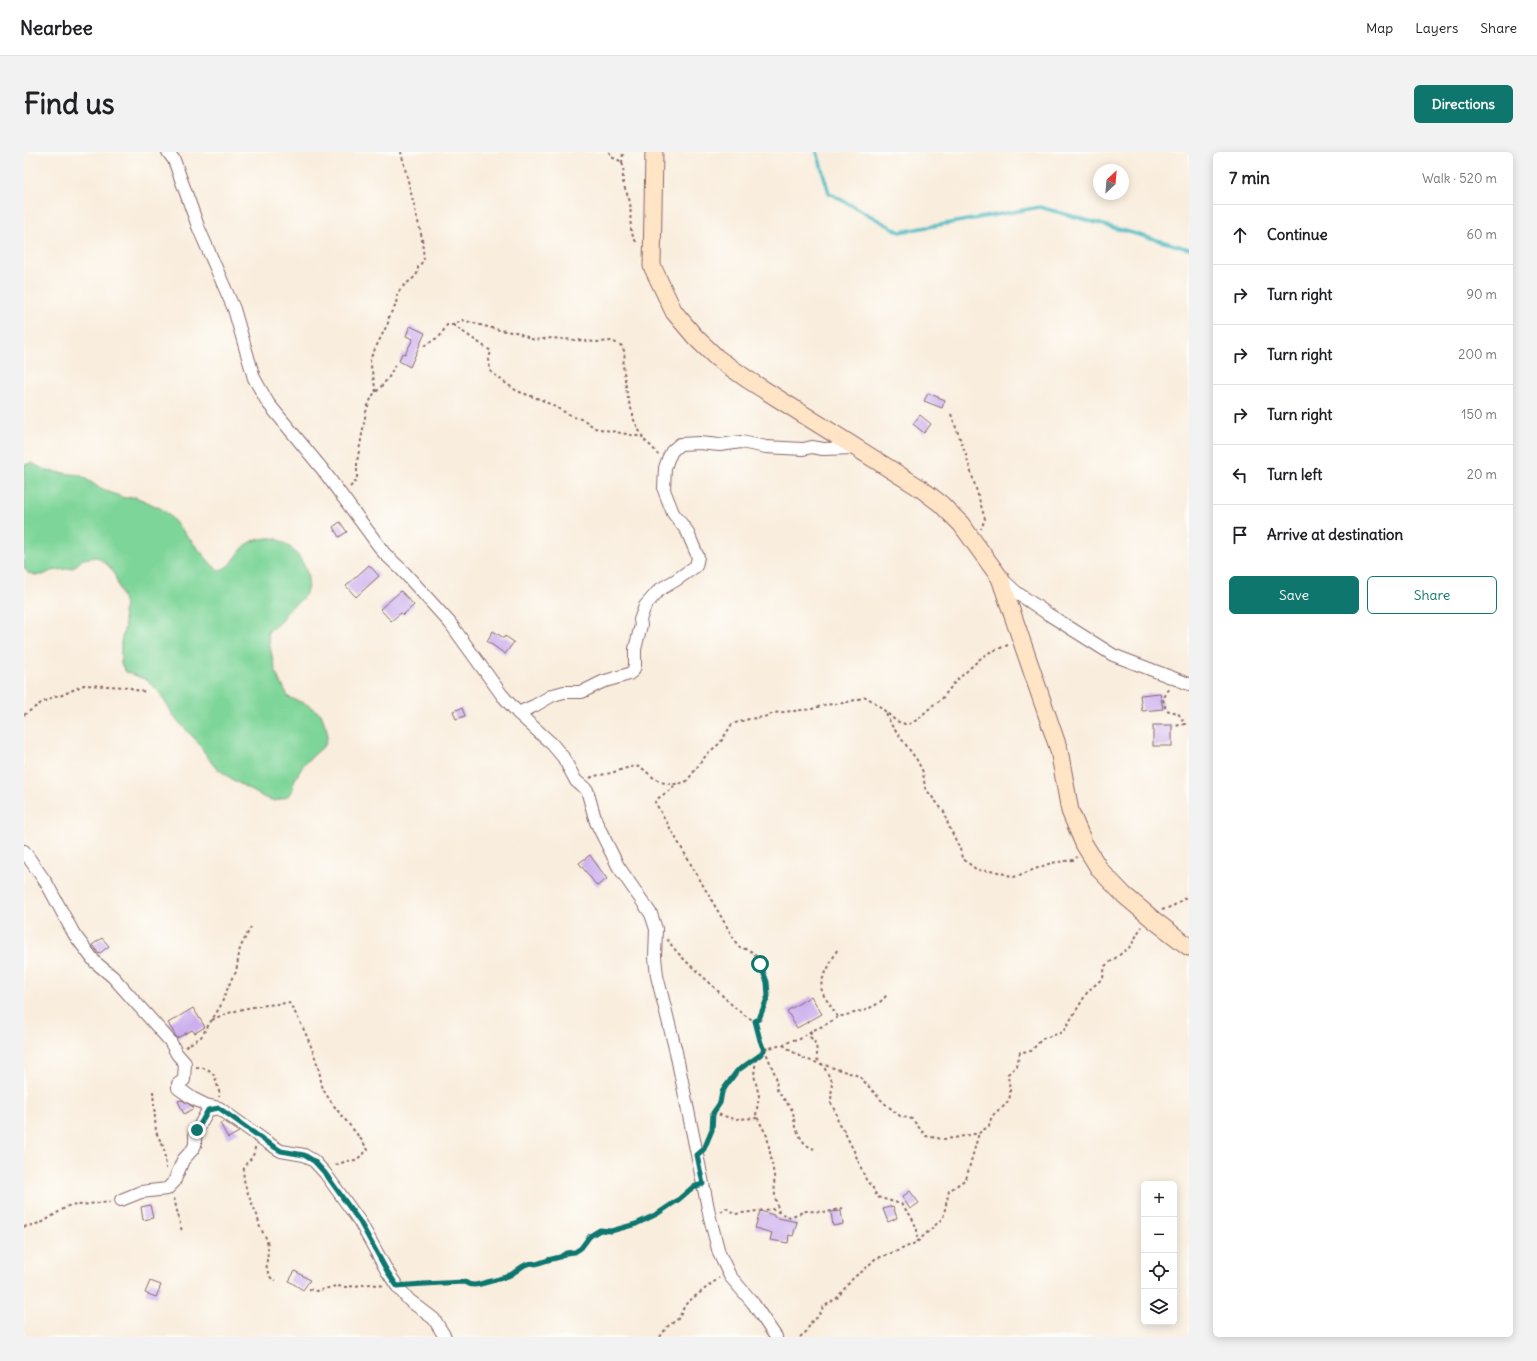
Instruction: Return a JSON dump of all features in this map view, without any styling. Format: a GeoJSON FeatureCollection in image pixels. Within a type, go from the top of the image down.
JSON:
{"type":"FeatureCollection","features":[{"type":"Feature","properties":{"kind":"main road"},"geometry":{"type":"LineString","coordinates":[[654,152],[652,266],[674,312],[696,338],[717,358],[854,448],[920,488],[941,504],[961,524],[1000,578],[1059,750],[1070,811],[1086,848],[1100,870],[1124,895],[1189,947]]}},
{"type":"Feature","properties":{"kind":"street"},"geometry":{"type":"LineString","coordinates":[[168,152],[174,160],[196,222],[234,309],[254,378],[276,414],[323,470],[384,553],[402,570],[450,623],[502,695],[518,713],[552,744],[563,757],[576,781],[587,790],[596,822],[618,866],[651,914],[656,929],[655,957],[657,976],[676,1052],[710,1220],[719,1254],[730,1276],[753,1303],[776,1337]]}},
{"type":"Feature","properties":{"kind":"street"},"geometry":{"type":"LineString","coordinates":[[518,713],[553,695],[564,692],[582,692],[602,682],[629,674],[633,671],[635,666],[635,649],[640,620],[645,606],[659,590],[696,566],[698,557],[687,531],[673,513],[664,490],[665,468],[667,461],[672,451],[680,444],[689,443],[720,445],[741,442],[766,447],[803,449],[812,447],[823,449],[854,448]]}},
{"type":"Feature","properties":{"kind":"street"},"geometry":{"type":"LineString","coordinates":[[1000,578],[1016,592],[1048,614],[1113,655],[1189,684]]}},
{"type":"Feature","properties":{"kind":"street"},"geometry":{"type":"LineString","coordinates":[[24,852],[47,884],[74,934],[95,962],[113,977],[170,1041],[177,1054],[185,1063],[184,1080],[178,1084],[178,1088],[192,1098],[206,1105],[219,1108],[281,1151],[304,1155],[314,1161],[325,1173],[360,1222],[398,1288],[410,1300],[434,1319],[445,1337]]}},
{"type":"Feature","properties":{"kind":"street"},"geometry":{"type":"LineString","coordinates":[[121,1200],[141,1192],[167,1189],[171,1186],[183,1160],[193,1149],[195,1144],[195,1134],[205,1113],[208,1110],[219,1108]]}},
{"type":"Feature","properties":{"kind":"path"},"geometry":{"type":"LineString","coordinates":[[376,392],[371,369],[371,356],[388,323],[389,316],[396,305],[397,295],[401,288],[416,276],[418,267],[424,260],[422,238],[402,152]]}},
{"type":"Feature","properties":{"kind":"path"},"geometry":{"type":"LineString","coordinates":[[610,152],[614,158],[619,160],[624,169],[624,181],[630,203],[632,235],[638,244],[652,243]]}},
{"type":"Feature","properties":{"kind":"path"},"geometry":{"type":"LineString","coordinates":[[622,164],[623,152]]}},
{"type":"Feature","properties":{"kind":"path"},"geometry":{"type":"LineString","coordinates":[[424,346],[440,336],[448,325],[453,325],[462,320],[504,332],[516,332],[534,340],[552,338],[597,342],[612,341],[622,346],[625,353],[623,365],[627,394],[633,414],[632,418],[642,437],[658,455],[667,461]]}},
{"type":"Feature","properties":{"kind":"path"},"geometry":{"type":"LineString","coordinates":[[453,325],[491,351],[489,359],[490,371],[517,391],[542,400],[574,417],[584,420],[595,428],[642,437]]}},
{"type":"Feature","properties":{"kind":"path"},"geometry":{"type":"LineString","coordinates":[[344,498],[350,487],[357,480],[357,462],[366,412],[373,395],[389,377],[395,364]]}},
{"type":"Feature","properties":{"kind":"path"},"geometry":{"type":"LineString","coordinates":[[951,414],[966,455],[985,519],[979,532],[977,547]]}},
{"type":"Feature","properties":{"kind":"path"},"geometry":{"type":"LineString","coordinates":[[576,781],[598,774],[637,767],[645,770],[656,780],[669,785],[687,782],[706,754],[717,746],[732,724],[779,712],[807,710],[866,697],[900,723],[905,724],[913,722],[942,700],[955,682],[981,658],[988,653],[1006,646],[1020,636]]}},
{"type":"Feature","properties":{"kind":"path"},"geometry":{"type":"LineString","coordinates":[[1175,679],[1163,699],[1166,710],[1178,713],[1185,724],[1175,726]]}},
{"type":"Feature","properties":{"kind":"path"},"geometry":{"type":"LineString","coordinates":[[24,716],[41,703],[55,696],[60,696],[84,684],[129,687],[147,692]]}},
{"type":"Feature","properties":{"kind":"path"},"geometry":{"type":"LineString","coordinates":[[885,712],[892,726],[917,760],[923,772],[925,788],[945,813],[948,824],[960,849],[962,858],[977,870],[998,872],[1014,877],[1051,863],[1073,860],[1086,848]]}},
{"type":"Feature","properties":{"kind":"path"},"geometry":{"type":"LineString","coordinates":[[674,784],[673,788],[655,802],[738,946],[754,953],[767,982],[768,996],[759,1019],[755,1021]]}},
{"type":"Feature","properties":{"kind":"path"},"geometry":{"type":"LineString","coordinates":[[784,1045],[802,1058],[859,1076],[883,1102],[900,1116],[912,1119],[926,1136],[942,1139],[979,1133],[989,1126],[990,1118],[997,1110],[1004,1107],[1010,1098],[1008,1074],[1017,1066],[1020,1052],[1031,1051],[1042,1039],[1063,1032],[1088,991],[1103,978],[1105,966],[1131,946],[1140,928],[1157,922],[1160,911],[1173,906],[1189,895]]}},
{"type":"Feature","properties":{"kind":"path"},"geometry":{"type":"LineString","coordinates":[[177,1054],[186,1046],[201,1037],[220,1007],[236,972],[240,948],[252,925]]}},
{"type":"Feature","properties":{"kind":"path"},"geometry":{"type":"LineString","coordinates":[[656,929],[667,939],[682,958],[732,1005],[748,1018],[755,1021],[759,1033],[759,1041],[767,1055],[776,1077],[777,1090],[793,1111],[795,1127],[800,1137],[814,1149]]}},
{"type":"Feature","properties":{"kind":"path"},"geometry":{"type":"LineString","coordinates":[[837,950],[822,980],[821,988],[824,996],[838,1017]]}},
{"type":"Feature","properties":{"kind":"path"},"geometry":{"type":"LineString","coordinates":[[697,1155],[704,1149],[712,1130],[713,1113],[720,1103],[722,1092],[734,1075],[744,1066],[760,1055],[764,1050],[800,1039],[811,1031],[838,1017],[866,1010],[879,1003],[888,994]]}},
{"type":"Feature","properties":{"kind":"path"},"geometry":{"type":"LineString","coordinates":[[212,1020],[224,1014],[248,1008],[289,1003],[296,1013],[319,1068],[320,1080],[325,1093],[360,1137],[368,1150],[356,1160],[336,1164],[325,1173]]}},
{"type":"Feature","properties":{"kind":"path"},"geometry":{"type":"LineString","coordinates":[[811,1031],[810,1037],[814,1040],[817,1049],[817,1059],[822,1064],[832,1081],[832,1103],[837,1115],[838,1124],[843,1129],[854,1151],[866,1182],[872,1186],[877,1197],[901,1204],[911,1216],[917,1229],[917,1242]]}},
{"type":"Feature","properties":{"kind":"path"},"geometry":{"type":"LineString","coordinates":[[756,1058],[754,1075],[759,1096],[756,1110],[757,1118],[767,1136],[774,1175],[775,1197],[779,1212]]}},
{"type":"Feature","properties":{"kind":"path"},"geometry":{"type":"LineString","coordinates":[[185,1067],[209,1070],[216,1077],[220,1092],[219,1108]]}},
{"type":"Feature","properties":{"kind":"path"},"geometry":{"type":"LineString","coordinates":[[153,1091],[156,1132],[164,1148],[168,1178],[174,1192],[176,1210],[180,1220],[182,1232]]}},
{"type":"Feature","properties":{"kind":"path"},"geometry":{"type":"LineString","coordinates":[[713,1113],[735,1119],[757,1118]]}},
{"type":"Feature","properties":{"kind":"path"},"geometry":{"type":"LineString","coordinates":[[253,1132],[255,1149],[253,1157],[247,1162],[244,1169],[244,1185],[257,1214],[260,1228],[267,1240],[269,1251],[267,1272],[272,1279],[276,1280]]}},
{"type":"Feature","properties":{"kind":"path"},"geometry":{"type":"LineString","coordinates":[[800,1337],[806,1332],[812,1320],[818,1317],[823,1307],[837,1298],[854,1277],[875,1260],[917,1242],[943,1218],[949,1191],[966,1179],[979,1133]]}},
{"type":"Feature","properties":{"kind":"path"},"geometry":{"type":"LineString","coordinates":[[309,1289],[316,1291],[336,1286],[346,1287],[350,1285],[376,1284],[398,1288],[420,1283],[465,1282],[467,1284],[475,1285],[506,1276],[526,1265],[536,1264],[560,1257],[566,1253],[575,1252],[581,1248],[590,1236],[600,1230],[611,1231],[636,1224],[657,1214],[678,1200],[693,1187],[703,1184]]}},
{"type":"Feature","properties":{"kind":"path"},"geometry":{"type":"LineString","coordinates":[[24,1227],[43,1222],[68,1206],[121,1200]]}},
{"type":"Feature","properties":{"kind":"path"},"geometry":{"type":"LineString","coordinates":[[710,1220],[726,1208],[735,1214],[772,1209],[790,1217],[806,1211],[827,1212],[842,1208]]}},
{"type":"Feature","properties":{"kind":"path"},"geometry":{"type":"LineString","coordinates":[[660,1337],[667,1327],[679,1318],[685,1305],[689,1301],[722,1274],[730,1276]]}},
{"type":"Feature","properties":{"kind":"green space"},"geometry":{"type":"Polygon","coordinates":[[[32,463],[47,471],[80,475],[101,489],[125,498],[135,497],[160,508],[168,514],[213,566],[219,570],[230,564],[247,545],[253,541],[261,539],[277,539],[285,543],[301,560],[307,575],[308,583],[306,593],[299,602],[291,607],[279,623],[268,631],[269,642],[277,675],[288,697],[306,704],[321,714],[327,730],[327,738],[325,745],[304,764],[294,781],[293,789],[287,797],[275,801],[265,798],[233,780],[214,766],[196,740],[175,718],[159,692],[147,680],[126,672],[121,664],[121,642],[125,626],[123,613],[125,605],[114,573],[108,565],[97,557],[83,559],[73,568],[51,571],[43,575],[28,573],[24,567],[24,465],[32,463]]]}},
{"type":"Feature","properties":{"kind":"building"},"geometry":{"type":"Polygon","coordinates":[[[410,326],[425,333],[410,367],[399,361],[402,353],[405,354],[413,339],[406,336],[410,326]]]}},
{"type":"Feature","properties":{"kind":"building"},"geometry":{"type":"Polygon","coordinates":[[[928,393],[945,400],[942,408],[924,401],[928,393]]]}},
{"type":"Feature","properties":{"kind":"building"},"geometry":{"type":"Polygon","coordinates":[[[920,415],[931,424],[924,433],[913,424],[920,415]]]}},
{"type":"Feature","properties":{"kind":"building"},"geometry":{"type":"Polygon","coordinates":[[[340,522],[347,532],[339,537],[333,527],[340,522]]]}},
{"type":"Feature","properties":{"kind":"building"},"geometry":{"type":"Polygon","coordinates":[[[369,565],[379,576],[356,597],[346,586],[369,565]]]}},
{"type":"Feature","properties":{"kind":"building"},"geometry":{"type":"Polygon","coordinates":[[[401,591],[414,605],[403,615],[401,613],[391,621],[380,609],[401,591]]]}},
{"type":"Feature","properties":{"kind":"building"},"geometry":{"type":"Polygon","coordinates":[[[493,631],[514,642],[505,654],[487,641],[493,631]]]}},
{"type":"Feature","properties":{"kind":"building"},"geometry":{"type":"Polygon","coordinates":[[[1160,693],[1163,709],[1142,711],[1140,695],[1160,693]]]}},
{"type":"Feature","properties":{"kind":"building"},"geometry":{"type":"Polygon","coordinates":[[[462,708],[465,716],[456,719],[453,711],[462,708]]]}},
{"type":"Feature","properties":{"kind":"building"},"geometry":{"type":"Polygon","coordinates":[[[1153,725],[1172,725],[1172,746],[1153,746],[1153,725]]]}},
{"type":"Feature","properties":{"kind":"building"},"geometry":{"type":"Polygon","coordinates":[[[590,855],[607,879],[597,886],[579,863],[590,855]]]}},
{"type":"Feature","properties":{"kind":"building"},"geometry":{"type":"Polygon","coordinates":[[[102,938],[109,946],[99,954],[92,945],[102,938]]]}},
{"type":"Feature","properties":{"kind":"building"},"geometry":{"type":"Polygon","coordinates":[[[811,996],[822,1014],[797,1028],[787,1011],[811,996]]]}},
{"type":"Feature","properties":{"kind":"building"},"geometry":{"type":"Polygon","coordinates":[[[193,1008],[205,1027],[195,1033],[192,1030],[177,1038],[168,1023],[193,1008]]]}},
{"type":"Feature","properties":{"kind":"building"},"geometry":{"type":"Polygon","coordinates":[[[182,1100],[194,1108],[184,1114],[178,1101],[182,1100]]]}},
{"type":"Feature","properties":{"kind":"building"},"geometry":{"type":"Polygon","coordinates":[[[224,1121],[239,1132],[228,1138],[220,1123],[224,1121]]]}},
{"type":"Feature","properties":{"kind":"building"},"geometry":{"type":"Polygon","coordinates":[[[910,1191],[919,1203],[910,1209],[902,1197],[910,1191]]]}},
{"type":"Feature","properties":{"kind":"building"},"geometry":{"type":"Polygon","coordinates":[[[150,1205],[153,1218],[143,1220],[141,1207],[150,1205]]]}},
{"type":"Feature","properties":{"kind":"building"},"geometry":{"type":"Polygon","coordinates":[[[893,1206],[897,1218],[888,1222],[883,1209],[893,1206]]]}},
{"type":"Feature","properties":{"kind":"building"},"geometry":{"type":"Polygon","coordinates":[[[760,1211],[774,1215],[774,1217],[797,1222],[793,1236],[789,1235],[788,1243],[770,1240],[772,1233],[755,1228],[760,1211]]]}},
{"type":"Feature","properties":{"kind":"building"},"geometry":{"type":"Polygon","coordinates":[[[841,1211],[843,1224],[833,1226],[831,1212],[841,1211]]]}},
{"type":"Feature","properties":{"kind":"building"},"geometry":{"type":"Polygon","coordinates":[[[295,1271],[310,1280],[303,1290],[289,1281],[295,1271]]]}},
{"type":"Feature","properties":{"kind":"building"},"geometry":{"type":"Polygon","coordinates":[[[150,1281],[161,1285],[156,1297],[145,1293],[150,1281]]]}},
{"type":"Feature","properties":{"kind":"waterway"},"geometry":{"type":"LineString","coordinates":[[817,152],[829,193],[900,232],[1040,207],[1189,249]]}},
{"type":"Feature","properties":{"kind":"route"},"geometry":{"type":"LineString","coordinates":[[197,1130],[208,1110],[219,1108],[281,1151],[304,1155],[314,1161],[325,1173],[360,1222],[397,1286],[420,1283],[465,1282],[467,1284],[475,1285],[506,1276],[526,1265],[536,1264],[560,1257],[566,1253],[575,1252],[587,1242],[590,1236],[600,1230],[611,1231],[636,1224],[650,1216],[657,1214],[678,1200],[693,1187],[703,1184],[697,1155],[704,1149],[712,1130],[713,1113],[720,1103],[722,1092],[737,1071],[760,1055],[764,1050],[758,1038],[759,1033],[755,1021],[759,1019],[768,996],[767,982],[760,964]]}}]}
